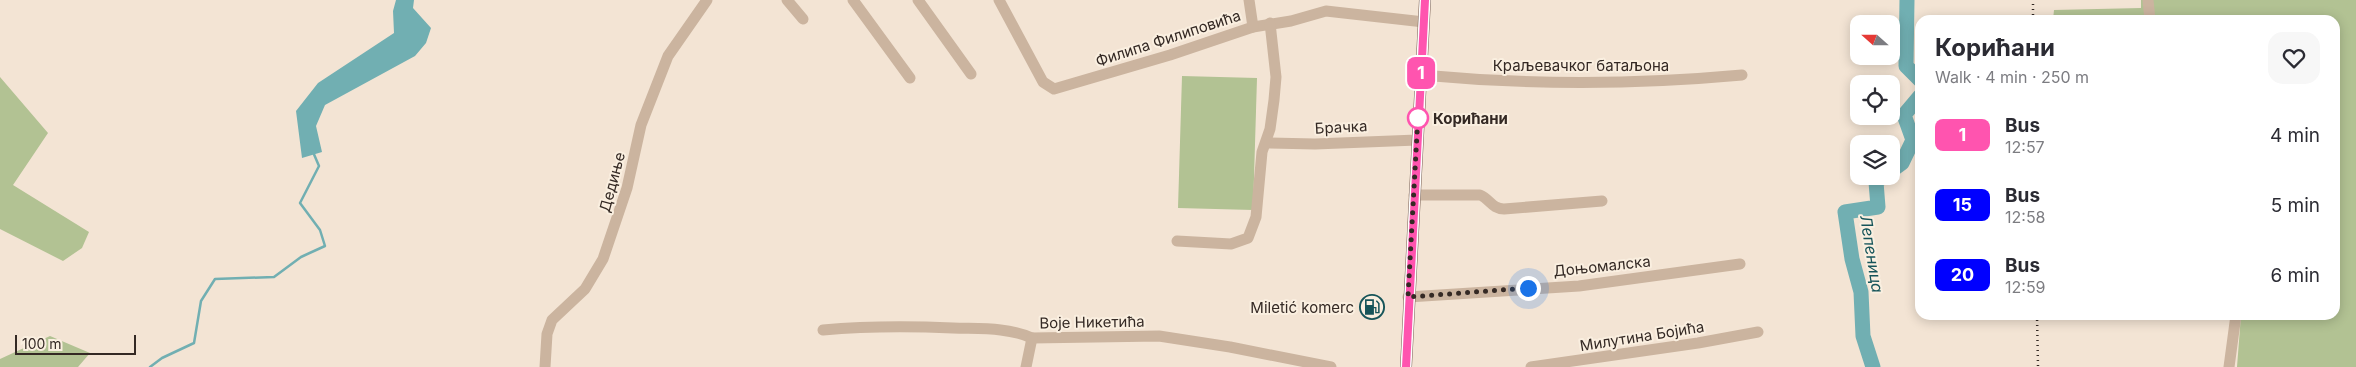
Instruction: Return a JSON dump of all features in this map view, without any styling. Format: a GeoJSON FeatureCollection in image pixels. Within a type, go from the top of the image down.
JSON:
{"type":"FeatureCollection","features":[{"type":"Feature","properties":{"kind":"main road"},"geometry":{"type":"LineString","coordinates":[[1406,367],[1408,297],[1425,0]]}},
{"type":"Feature","properties":{"kind":"street","name":"Дедиње"},"geometry":{"type":"LineString","coordinates":[[545,367],[547,334],[552,320],[585,289],[603,259],[627,188],[641,125],[668,56],[707,0]]}},
{"type":"Feature","properties":{"kind":"street"},"geometry":{"type":"LineString","coordinates":[[787,0],[803,19]]}},
{"type":"Feature","properties":{"kind":"street"},"geometry":{"type":"LineString","coordinates":[[853,0],[910,78]]}},
{"type":"Feature","properties":{"kind":"street"},"geometry":{"type":"LineString","coordinates":[[918,0],[971,74]]}},
{"type":"Feature","properties":{"kind":"street","name":"Филипа Филиповића"},"geometry":{"type":"LineString","coordinates":[[999,0],[1043,82],[1054,89],[1253,27],[1291,21],[1327,6],[1424,22]]}},
{"type":"Feature","properties":{"kind":"street"},"geometry":{"type":"LineString","coordinates":[[1249,0],[1253,27]]}},
{"type":"Feature","properties":{"kind":"street"},"geometry":{"type":"LineString","coordinates":[[2148,0],[2150,15]]}},
{"type":"Feature","properties":{"kind":"street"},"geometry":{"type":"LineString","coordinates":[[1177,241],[1231,244],[1248,238],[1256,217],[1262,152],[1266,142],[1274,100],[1276,77],[1270,23]]}},
{"type":"Feature","properties":{"kind":"street","name":"Краљевачког батаљона"},"geometry":{"type":"LineString","coordinates":[[1421,75],[1497,82],[1590,83],[1682,80],[1742,75]]}},
{"type":"Feature","properties":{"kind":"street","name":"Брачка"},"geometry":{"type":"LineString","coordinates":[[1266,142],[1315,144],[1417,140]]}},
{"type":"Feature","properties":{"kind":"street"},"geometry":{"type":"LineString","coordinates":[[1414,195],[1480,195],[1487,199],[1492,206],[1504,210],[1602,201]]}},
{"type":"Feature","properties":{"kind":"street","name":"Доњомалска"},"geometry":{"type":"LineString","coordinates":[[1408,297],[1579,286],[1740,264]]}},
{"type":"Feature","properties":{"kind":"street"},"geometry":{"type":"LineString","coordinates":[[2229,367],[2235,320]]}},
{"type":"Feature","properties":{"kind":"street","name":"Воје Никетића"},"geometry":{"type":"LineString","coordinates":[[823,330],[870,326],[998,329],[1015,331],[1032,338],[1159,336],[1230,347],[1330,367]]}},
{"type":"Feature","properties":{"kind":"street","name":"Милутина Бојића"},"geometry":{"type":"LineString","coordinates":[[1530,367],[1698,343],[1758,332]]}},
{"type":"Feature","properties":{"kind":"street"},"geometry":{"type":"LineString","coordinates":[[1026,367],[1032,338]]}},
{"type":"Feature","properties":{"kind":"green space"},"geometry":{"type":"Polygon","coordinates":[[[2141,0],[2356,0],[2356,367],[2237,367],[2241,320],[2340,320],[2340,15],[2054,15],[2054,10],[2141,8],[2141,0]]]}},
{"type":"Feature","properties":{"kind":"green space"},"geometry":{"type":"Polygon","coordinates":[[[1182,76],[1257,78],[1253,210],[1178,208],[1182,76]]]}},
{"type":"Feature","properties":{"kind":"green space"},"geometry":{"type":"Polygon","coordinates":[[[0,77],[48,133],[13,185],[89,232],[82,248],[63,261],[0,229],[0,77]]]}},
{"type":"Feature","properties":{"kind":"green space"},"geometry":{"type":"Polygon","coordinates":[[[50,336],[90,353],[78,367],[0,367],[0,359],[50,336]]]}},
{"type":"Feature","properties":{"kind":"water"},"geometry":{"type":"Polygon","coordinates":[[[396,0],[414,0],[413,8],[431,28],[426,43],[415,56],[325,105],[316,126],[322,152],[302,158],[296,111],[318,83],[394,33],[393,11],[396,0]]]}},
{"type":"Feature","properties":{"kind":"waterway","name":"Лепеница"},"geometry":{"type":"LineString","coordinates":[[1907,0],[1906,66],[1915,75]]}},
{"type":"Feature","properties":{"kind":"waterway","name":"Лепеница"},"geometry":{"type":"LineString","coordinates":[[1900,164],[1913,140],[1904,115],[1915,102]]}},
{"type":"Feature","properties":{"kind":"waterway"},"geometry":{"type":"LineString","coordinates":[[150,367],[162,358],[194,343],[201,301],[215,279],[274,277],[301,257],[325,246],[320,230],[300,203],[319,166],[313,152]]}},
{"type":"Feature","properties":{"kind":"waterway","name":"Лепеница"},"geometry":{"type":"LineString","coordinates":[[1873,367],[1863,336],[1861,292],[1852,259],[1845,212],[1878,207],[1876,185]]}},
{"type":"Feature","properties":{"kind":"railway"},"geometry":{"type":"LineString","coordinates":[[2033,0],[2033,15]]}},
{"type":"Feature","properties":{"kind":"railway"},"geometry":{"type":"LineString","coordinates":[[2037,320],[2038,367]]}},
{"type":"Feature","properties":{"kind":"bus line","name":"1"},"geometry":{"type":"LineString","coordinates":[[1406,367],[1425,0]]}},
{"type":"Feature","properties":{"kind":"place","name":"Корићани"},"geometry":{"type":"Point","coordinates":[1418,118]}},
{"type":"Feature","properties":{"kind":"place","name":"Miletić komerc"},"geometry":{"type":"Point","coordinates":[1372,307]}},
{"type":"Feature","properties":{"kind":"route"},"geometry":{"type":"LineString","coordinates":[[1418,118],[1418,116],[1408,297],[1528,288]]}}]}
